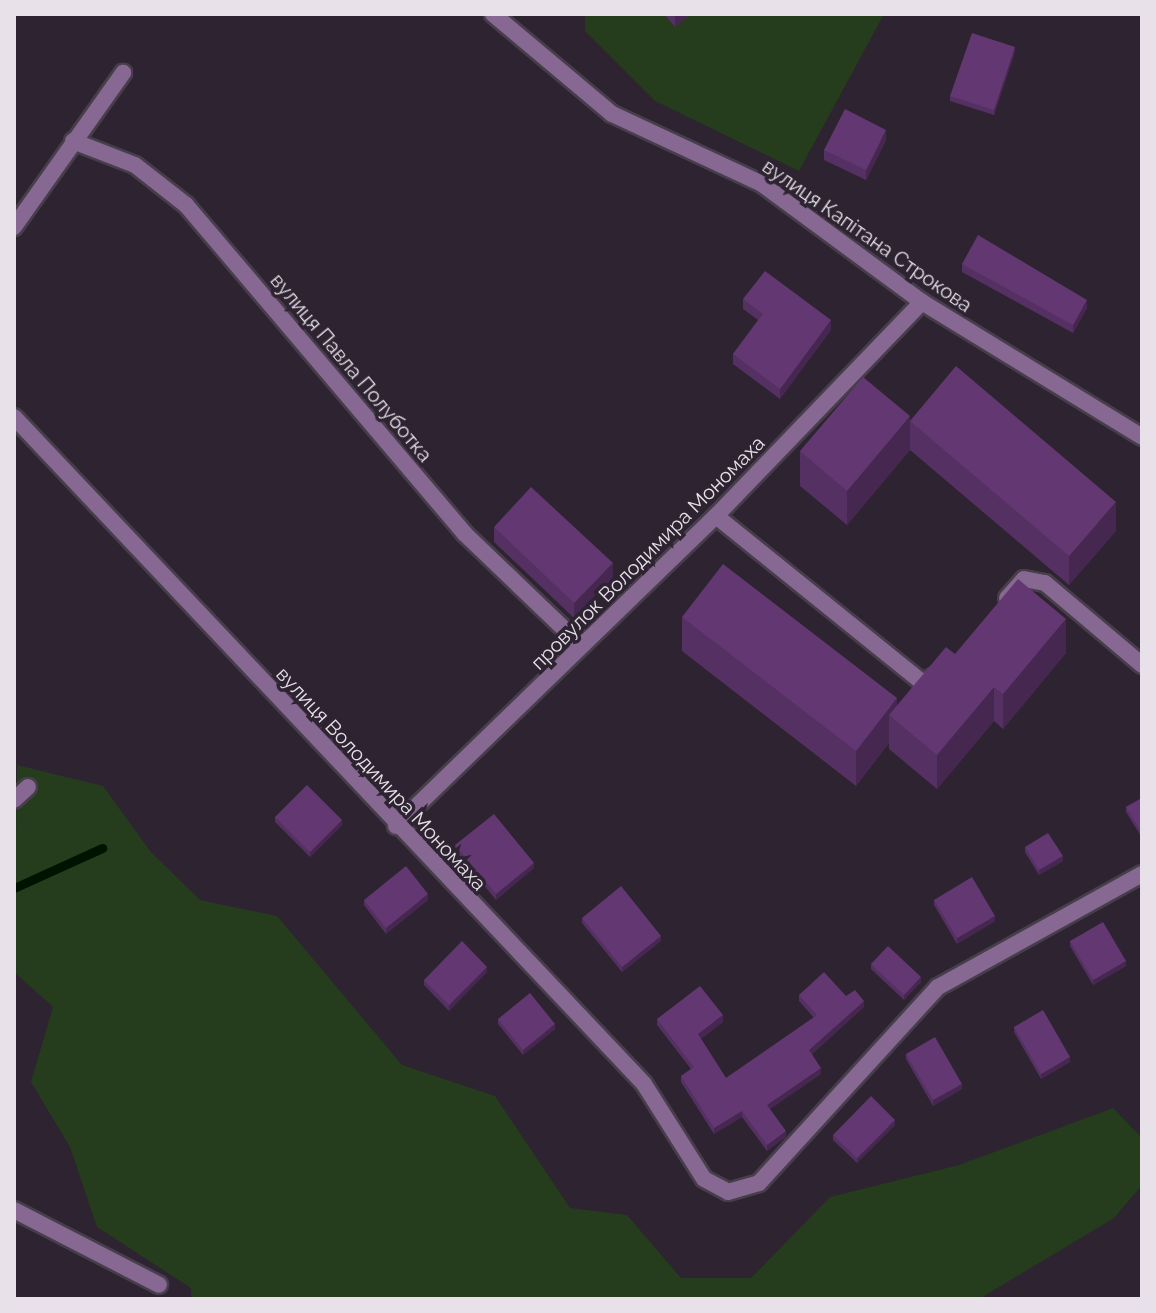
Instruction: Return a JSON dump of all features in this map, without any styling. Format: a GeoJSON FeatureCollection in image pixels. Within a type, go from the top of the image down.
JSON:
{"type":"FeatureCollection","features":[{"type":"Feature","properties":{"kind":"street","name":"вулиця Капітана Строкова"},"geometry":{"type":"LineString","coordinates":[[493,14],[612,114],[762,184],[922,302],[1142,437]]}},
{"type":"Feature","properties":{"kind":"street"},"geometry":{"type":"LineString","coordinates":[[14,227],[123,73]]}},
{"type":"Feature","properties":{"kind":"street","name":"вулиця Павла Полуботка"},"geometry":{"type":"LineString","coordinates":[[73,141],[135,165],[186,205],[464,533],[582,646]]}},
{"type":"Feature","properties":{"kind":"street","name":"провулок Володимира Мономаха"},"geometry":{"type":"LineString","coordinates":[[396,826],[716,516],[922,302]]}},
{"type":"Feature","properties":{"kind":"street","name":"вулиця Володимира Мономаха"},"geometry":{"type":"LineString","coordinates":[[14,417],[396,826],[644,1084],[704,1179],[728,1192],[759,1183],[938,987],[1142,874]]}},
{"type":"Feature","properties":{"kind":"street"},"geometry":{"type":"LineString","coordinates":[[716,516],[923,683],[952,660]]}},
{"type":"Feature","properties":{"kind":"street"},"geometry":{"type":"LineString","coordinates":[[990,617],[1024,579],[1045,583],[1142,665]]}},
{"type":"Feature","properties":{"kind":"street"},"geometry":{"type":"LineString","coordinates":[[14,800],[28,787]]}},
{"type":"Feature","properties":{"kind":"street"},"geometry":{"type":"LineString","coordinates":[[14,1210],[159,1285]]}},
{"type":"Feature","properties":{"kind":"green space"},"geometry":{"type":"Polygon","coordinates":[[[585,14],[884,14],[799,171],[655,101],[585,31],[585,14]]]}},
{"type":"Feature","properties":{"kind":"green space"},"geometry":{"type":"Polygon","coordinates":[[[17,765],[103,786],[150,851],[200,900],[277,916],[402,1065],[495,1096],[570,1208],[627,1215],[681,1278],[751,1278],[830,1197],[959,1165],[1113,1108],[1142,1138],[1142,1185],[1114,1218],[979,1299],[191,1299],[191,1288],[97,1227],[70,1147],[31,1082],[53,1007],[14,972],[17,765]]]}},
{"type":"Feature","properties":{"kind":"building"},"geometry":{"type":"Polygon","coordinates":[[[972,33],[1015,47],[994,110],[950,96],[972,33]]]}},
{"type":"Feature","properties":{"kind":"building"},"geometry":{"type":"Polygon","coordinates":[[[845,109],[886,130],[866,170],[824,150],[845,109]]]}},
{"type":"Feature","properties":{"kind":"building"},"geometry":{"type":"Polygon","coordinates":[[[978,235],[1087,300],[1073,325],[962,264],[978,235]]]}},
{"type":"Feature","properties":{"kind":"building"},"geometry":{"type":"Polygon","coordinates":[[[765,271],[831,320],[780,389],[733,354],[763,314],[743,299],[765,271]]]}},
{"type":"Feature","properties":{"kind":"building"},"geometry":{"type":"Polygon","coordinates":[[[956,366],[1116,502],[1069,556],[910,421],[956,366]]]}},
{"type":"Feature","properties":{"kind":"building"},"geometry":{"type":"Polygon","coordinates":[[[863,377],[910,416],[847,491],[800,451],[863,377]]]}},
{"type":"Feature","properties":{"kind":"building"},"geometry":{"type":"Polygon","coordinates":[[[531,487],[613,563],[574,603],[494,527],[531,487]]]}},
{"type":"Feature","properties":{"kind":"building"},"geometry":{"type":"Polygon","coordinates":[[[723,564],[897,698],[856,751],[682,617],[723,564]]]}},
{"type":"Feature","properties":{"kind":"building"},"geometry":{"type":"Polygon","coordinates":[[[1018,579],[1066,619],[1003,694],[994,687],[937,755],[889,715],[946,647],[955,654],[1018,579]]]}},
{"type":"Feature","properties":{"kind":"building"},"geometry":{"type":"Polygon","coordinates":[[[307,785],[342,820],[310,852],[275,817],[307,785]]]}},
{"type":"Feature","properties":{"kind":"building"},"geometry":{"type":"Polygon","coordinates":[[[1142,798],[1142,833],[1126,807],[1142,798]]]}},
{"type":"Feature","properties":{"kind":"building"},"geometry":{"type":"Polygon","coordinates":[[[494,814],[534,863],[496,894],[455,845],[494,814]]]}},
{"type":"Feature","properties":{"kind":"building"},"geometry":{"type":"Polygon","coordinates":[[[1048,833],[1063,856],[1039,870],[1025,847],[1048,833]]]}},
{"type":"Feature","properties":{"kind":"building"},"geometry":{"type":"Polygon","coordinates":[[[406,866],[428,894],[386,928],[364,900],[406,866]]]}},
{"type":"Feature","properties":{"kind":"building"},"geometry":{"type":"Polygon","coordinates":[[[972,877],[995,916],[957,938],[934,900],[972,877]]]}},
{"type":"Feature","properties":{"kind":"building"},"geometry":{"type":"Polygon","coordinates":[[[621,886],[661,936],[622,967],[582,918],[621,886]]]}},
{"type":"Feature","properties":{"kind":"building"},"geometry":{"type":"Polygon","coordinates":[[[1103,922],[1126,961],[1093,980],[1070,941],[1103,922]]]}},
{"type":"Feature","properties":{"kind":"building"},"geometry":{"type":"Polygon","coordinates":[[[462,941],[487,967],[449,1005],[424,980],[462,941]]]}},
{"type":"Feature","properties":{"kind":"building"},"geometry":{"type":"Polygon","coordinates":[[[888,946],[921,977],[904,995],[871,964],[888,946]]]}},
{"type":"Feature","properties":{"kind":"building"},"geometry":{"type":"Polygon","coordinates":[[[824,972],[846,996],[855,990],[864,1001],[809,1050],[821,1068],[767,1105],[786,1131],[767,1145],[742,1111],[714,1128],[681,1076],[694,1067],[657,1019],[700,986],[723,1015],[698,1034],[726,1078],[817,1015],[799,995],[824,972]]]}},
{"type":"Feature","properties":{"kind":"building"},"geometry":{"type":"Polygon","coordinates":[[[530,993],[555,1024],[523,1050],[498,1019],[530,993]]]}},
{"type":"Feature","properties":{"kind":"building"},"geometry":{"type":"Polygon","coordinates":[[[1043,1010],[1070,1057],[1041,1074],[1014,1027],[1043,1010]]]}},
{"type":"Feature","properties":{"kind":"building"},"geometry":{"type":"Polygon","coordinates":[[[935,1037],[962,1084],[933,1100],[906,1054],[935,1037]]]}},
{"type":"Feature","properties":{"kind":"building"},"geometry":{"type":"Polygon","coordinates":[[[871,1096],[895,1120],[857,1158],[833,1135],[871,1096]]]}},
{"type":"Feature","properties":{"kind":"waterway"},"geometry":{"type":"LineString","coordinates":[[14,888],[102,848]]}}]}
